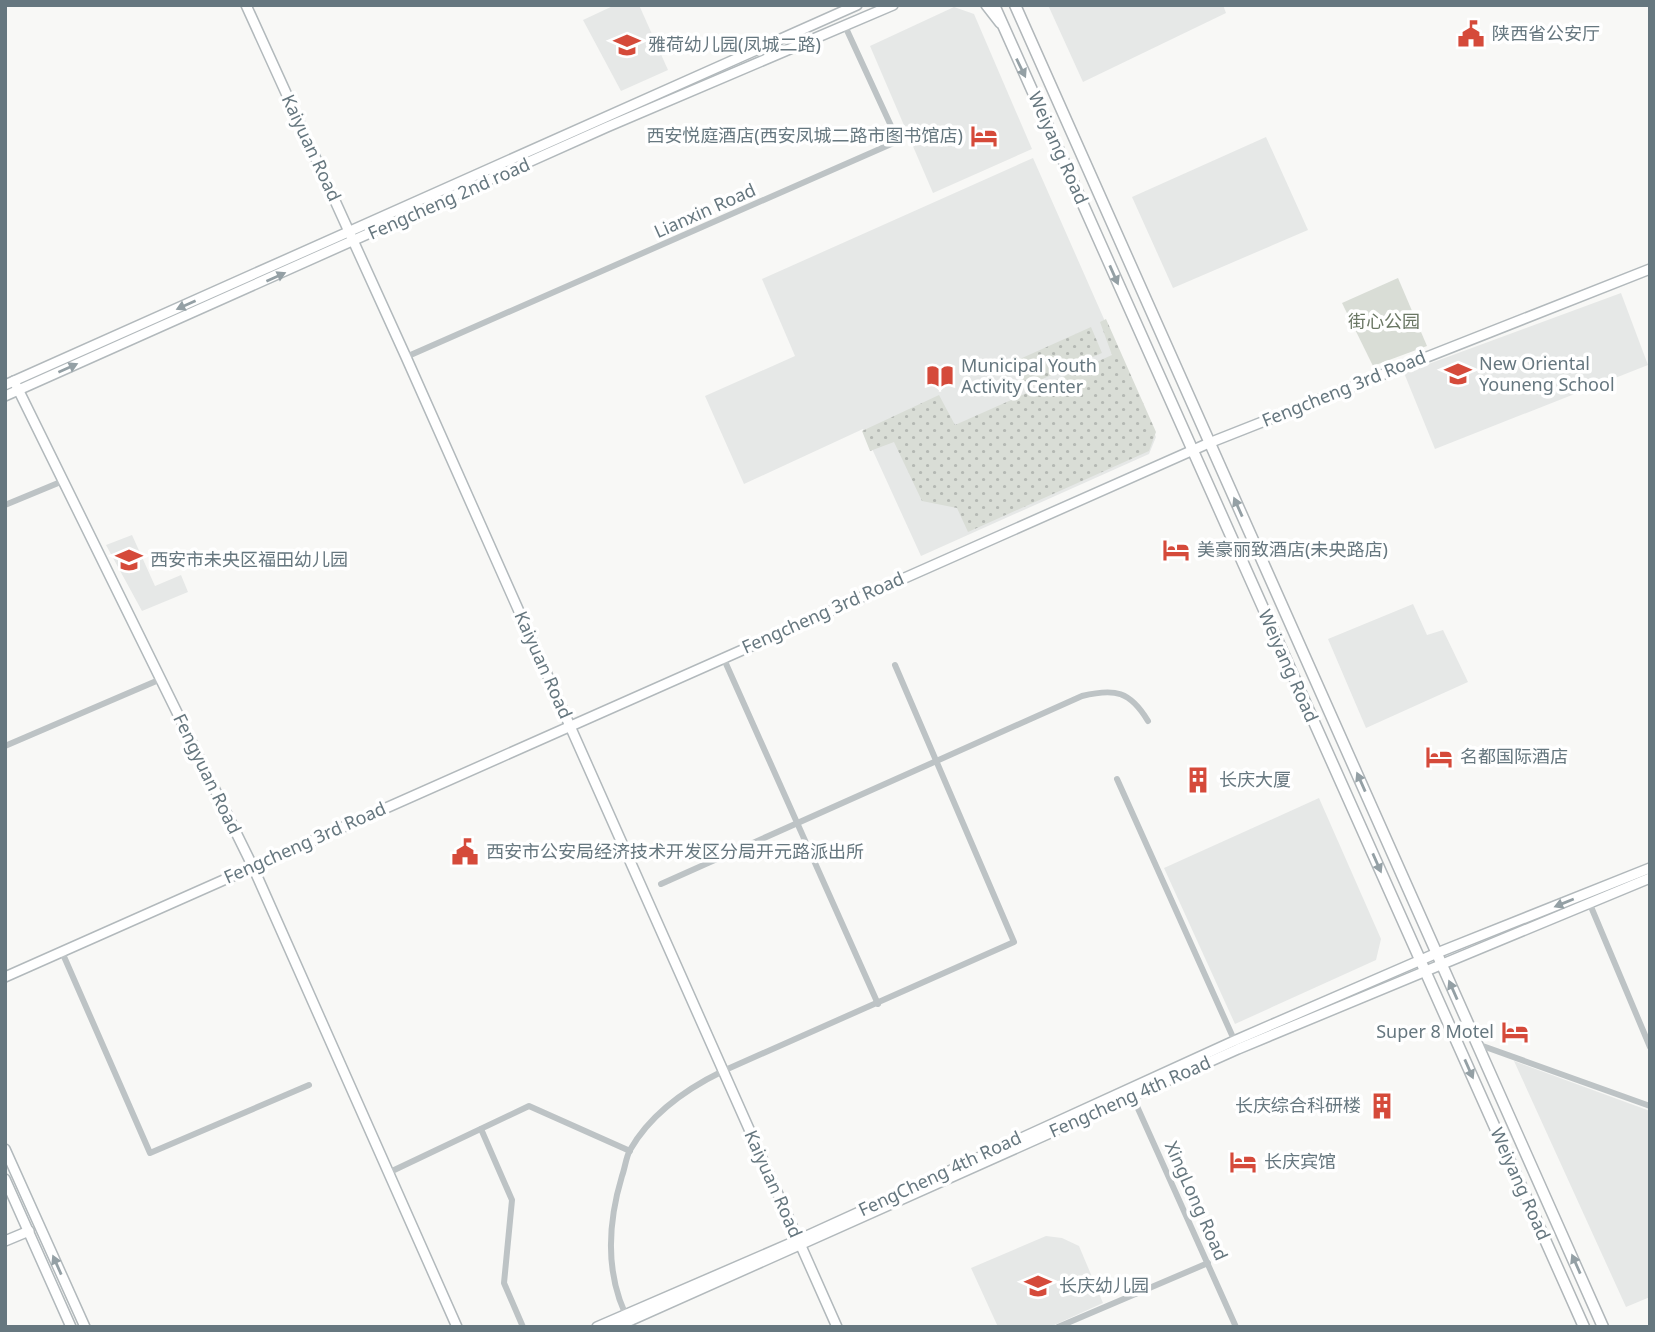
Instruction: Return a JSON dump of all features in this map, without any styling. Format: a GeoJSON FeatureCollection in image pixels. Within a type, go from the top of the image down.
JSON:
{"type":"FeatureCollection","features":[{"type":"Feature","properties":{"kind":"main road","name":"Weiyang Road"},"geometry":{"type":"LineString","coordinates":[[994,5],[1584,1327]]}},
{"type":"Feature","properties":{"kind":"main road","name":"Weiyang Road"},"geometry":{"type":"LineString","coordinates":[[1015,5],[1603,1327]]}},
{"type":"Feature","properties":{"kind":"street","name":"Kaiyuan Road"},"geometry":{"type":"LineString","coordinates":[[246,5],[406,357],[837,1327]]}},
{"type":"Feature","properties":{"kind":"street","name":"Fengcheng 2nd road"},"geometry":{"type":"LineString","coordinates":[[10,383],[857,5]]}},
{"type":"Feature","properties":{"kind":"street","name":"Fengcheng 2nd road"},"geometry":{"type":"LineString","coordinates":[[5,396],[354,243],[657,105],[893,5]]}},
{"type":"Feature","properties":{"kind":"street"},"geometry":{"type":"LineString","coordinates":[[986,5],[1002,27]]}},
{"type":"Feature","properties":{"kind":"street"},"geometry":{"type":"LineString","coordinates":[[1022,5],[1026,25]]}},
{"type":"Feature","properties":{"kind":"street","name":"Lianxin Road"},"geometry":{"type":"LineString","coordinates":[[406,357],[898,141],[845,26]]}},
{"type":"Feature","properties":{"kind":"street","name":"Fengcheng 3rd Road"},"geometry":{"type":"LineString","coordinates":[[5,977],[1209,443],[1650,269]]}},
{"type":"Feature","properties":{"kind":"street","name":"Fengyuan Road"},"geometry":{"type":"LineString","coordinates":[[10,383],[19,390],[253,867],[457,1327]]}},
{"type":"Feature","properties":{"kind":"street"},"geometry":{"type":"LineString","coordinates":[[5,505],[63,481]]}},
{"type":"Feature","properties":{"kind":"street"},"geometry":{"type":"LineString","coordinates":[[723,657],[878,1004]]}},
{"type":"Feature","properties":{"kind":"street"},"geometry":{"type":"LineString","coordinates":[[616,1327],[628,1321],[615,1287],[610,1252],[615,1201],[630,1151],[668,1103],[692,1086],[723,1071],[1014,942],[895,664]]}},
{"type":"Feature","properties":{"kind":"street"},"geometry":{"type":"LineString","coordinates":[[5,746],[161,679]]}},
{"type":"Feature","properties":{"kind":"street"},"geometry":{"type":"LineString","coordinates":[[661,884],[1082,696],[1105,690],[1125,694],[1141,709],[1148,721]]}},
{"type":"Feature","properties":{"kind":"street"},"geometry":{"type":"LineString","coordinates":[[1117,779],[1236,1045]]}},
{"type":"Feature","properties":{"kind":"street"},"geometry":{"type":"LineString","coordinates":[[1439,958],[1588,898],[1650,868]]}},
{"type":"Feature","properties":{"kind":"street"},"geometry":{"type":"LineString","coordinates":[[1588,898],[1650,878]]}},
{"type":"Feature","properties":{"kind":"street"},"geometry":{"type":"LineString","coordinates":[[1588,898],[1650,1047]]}},
{"type":"Feature","properties":{"kind":"street"},"geometry":{"type":"LineString","coordinates":[[62,952],[150,1153],[309,1085]]}},
{"type":"Feature","properties":{"kind":"street","name":"FengCheng 4th Road"},"geometry":{"type":"LineString","coordinates":[[597,1327],[628,1321],[1236,1045],[1439,958]]}},
{"type":"Feature","properties":{"kind":"street"},"geometry":{"type":"LineString","coordinates":[[1477,1044],[1650,1106]]}},
{"type":"Feature","properties":{"kind":"street","name":"XingLong Road"},"geometry":{"type":"LineString","coordinates":[[1131,1092],[1236,1327]]}},
{"type":"Feature","properties":{"kind":"street"},"geometry":{"type":"LineString","coordinates":[[390,1172],[528,1106],[630,1151]]}},
{"type":"Feature","properties":{"kind":"street"},"geometry":{"type":"LineString","coordinates":[[481,1129],[512,1200],[504,1283],[523,1327]]}},
{"type":"Feature","properties":{"kind":"street"},"geometry":{"type":"LineString","coordinates":[[5,1149],[85,1327]]}},
{"type":"Feature","properties":{"kind":"street"},"geometry":{"type":"LineString","coordinates":[[5,1179],[71,1327]]}},
{"type":"Feature","properties":{"kind":"street"},"geometry":{"type":"LineString","coordinates":[[5,1241],[29,1231]]}},
{"type":"Feature","properties":{"kind":"street"},"geometry":{"type":"LineString","coordinates":[[1058,1327],[1208,1262]]}},
{"type":"Feature","properties":{"kind":"shaded area","name":"雅荷幼儿园(凤城二路)"},"geometry":{"type":"Polygon","coordinates":[[[615,5],[639,5],[668,70],[621,91],[583,20],[615,5]]]}},
{"type":"Feature","properties":{"kind":"shaded area"},"geometry":{"type":"Polygon","coordinates":[[[1048,5],[1223,5],[1226,13],[1083,82],[1048,5]]]}},
{"type":"Feature","properties":{"kind":"shaded area"},"geometry":{"type":"Polygon","coordinates":[[[954,7],[974,14],[1032,149],[933,193],[870,46],[954,7]]]}},
{"type":"Feature","properties":{"kind":"shaded area"},"geometry":{"type":"Polygon","coordinates":[[[1266,137],[1308,230],[1173,288],[1132,197],[1266,137]]]}},
{"type":"Feature","properties":{"kind":"shaded area","name":"Municipal Youth Activity Center"},"geometry":{"type":"Polygon","coordinates":[[[1033,158],[1156,437],[1149,454],[921,556],[863,429],[744,484],[705,396],[795,356],[762,279],[1033,158]]]}},
{"type":"Feature","properties":{"kind":"shaded area"},"geometry":{"type":"Polygon","coordinates":[[[1621,293],[1648,365],[1435,449],[1404,373],[1621,293]]]}},
{"type":"Feature","properties":{"kind":"shaded area","name":"西安市未央区福田幼儿园"},"geometry":{"type":"Polygon","coordinates":[[[132,535],[155,586],[181,575],[188,592],[142,611],[106,545],[132,535]]]}},
{"type":"Feature","properties":{"kind":"shaded area"},"geometry":{"type":"Polygon","coordinates":[[[1413,604],[1427,635],[1443,630],[1468,682],[1366,728],[1328,639],[1413,604]]]}},
{"type":"Feature","properties":{"kind":"shaded area"},"geometry":{"type":"Polygon","coordinates":[[[1319,798],[1381,939],[1376,960],[1235,1024],[1164,868],[1319,798]]]}},
{"type":"Feature","properties":{"kind":"shaded area"},"geometry":{"type":"Polygon","coordinates":[[[1514,1061],[1650,1111],[1650,1297],[1626,1307],[1514,1061]]]}},
{"type":"Feature","properties":{"kind":"shaded area","name":"长庆幼儿园"},"geometry":{"type":"Polygon","coordinates":[[[1046,1236],[1062,1238],[1079,1246],[1103,1303],[1050,1327],[998,1327],[971,1268],[1046,1236]]]}},
{"type":"Feature","properties":{"kind":"green space","name":"街心公园"},"geometry":{"type":"Polygon","coordinates":[[[1398,278],[1427,346],[1373,366],[1342,303],[1398,278]]]}},
{"type":"Feature","properties":{"kind":"green space"},"geometry":{"type":"Polygon","coordinates":[[[1106,319],[1156,432],[1149,451],[968,532],[957,508],[922,501],[894,442],[870,451],[862,431],[939,395],[955,425],[1112,355],[1100,322],[1106,319]]]}},
{"type":"Feature","properties":{"kind":"green space"},"geometry":{"type":"Polygon","coordinates":[[[1091,327],[1102,353],[1024,387],[1013,362],[1091,327]]]}},
{"type":"Feature","properties":{"kind":"place","name":"陕西省公安厅"},"geometry":{"type":"Point","coordinates":[1471,34]}},
{"type":"Feature","properties":{"kind":"place","name":"雅荷幼儿园(凤城二路)"},"geometry":{"type":"Point","coordinates":[627,45]}},
{"type":"Feature","properties":{"kind":"place","name":"西安悦庭酒店(西安凤城二路市图书馆店)"},"geometry":{"type":"Point","coordinates":[984,136]}},
{"type":"Feature","properties":{"kind":"place","name":"New Oriental Youneng School"},"geometry":{"type":"Point","coordinates":[1458,374]}},
{"type":"Feature","properties":{"kind":"place","name":"Municipal Youth Activity Center"},"geometry":{"type":"Point","coordinates":[940,376]}},
{"type":"Feature","properties":{"kind":"place","name":"美豪丽致酒店(未央路店)"},"geometry":{"type":"Point","coordinates":[1176,550]}},
{"type":"Feature","properties":{"kind":"place","name":"西安市未央区福田幼儿园"},"geometry":{"type":"Point","coordinates":[129,560]}},
{"type":"Feature","properties":{"kind":"place","name":"名都国际酒店"},"geometry":{"type":"Point","coordinates":[1439,757]}},
{"type":"Feature","properties":{"kind":"place","name":"长庆大厦"},"geometry":{"type":"Point","coordinates":[1198,780]}},
{"type":"Feature","properties":{"kind":"place","name":"西安市公安局经济技术开发区分局开元路派出所"},"geometry":{"type":"Point","coordinates":[465,852]}},
{"type":"Feature","properties":{"kind":"place","name":"Super 8 Motel"},"geometry":{"type":"Point","coordinates":[1515,1032]}},
{"type":"Feature","properties":{"kind":"place","name":"长庆综合科研楼"},"geometry":{"type":"Point","coordinates":[1382,1106]}},
{"type":"Feature","properties":{"kind":"place","name":"长庆宾馆"},"geometry":{"type":"Point","coordinates":[1243,1162]}},
{"type":"Feature","properties":{"kind":"place","name":"长庆幼儿园"},"geometry":{"type":"Point","coordinates":[1038,1286]}}]}
